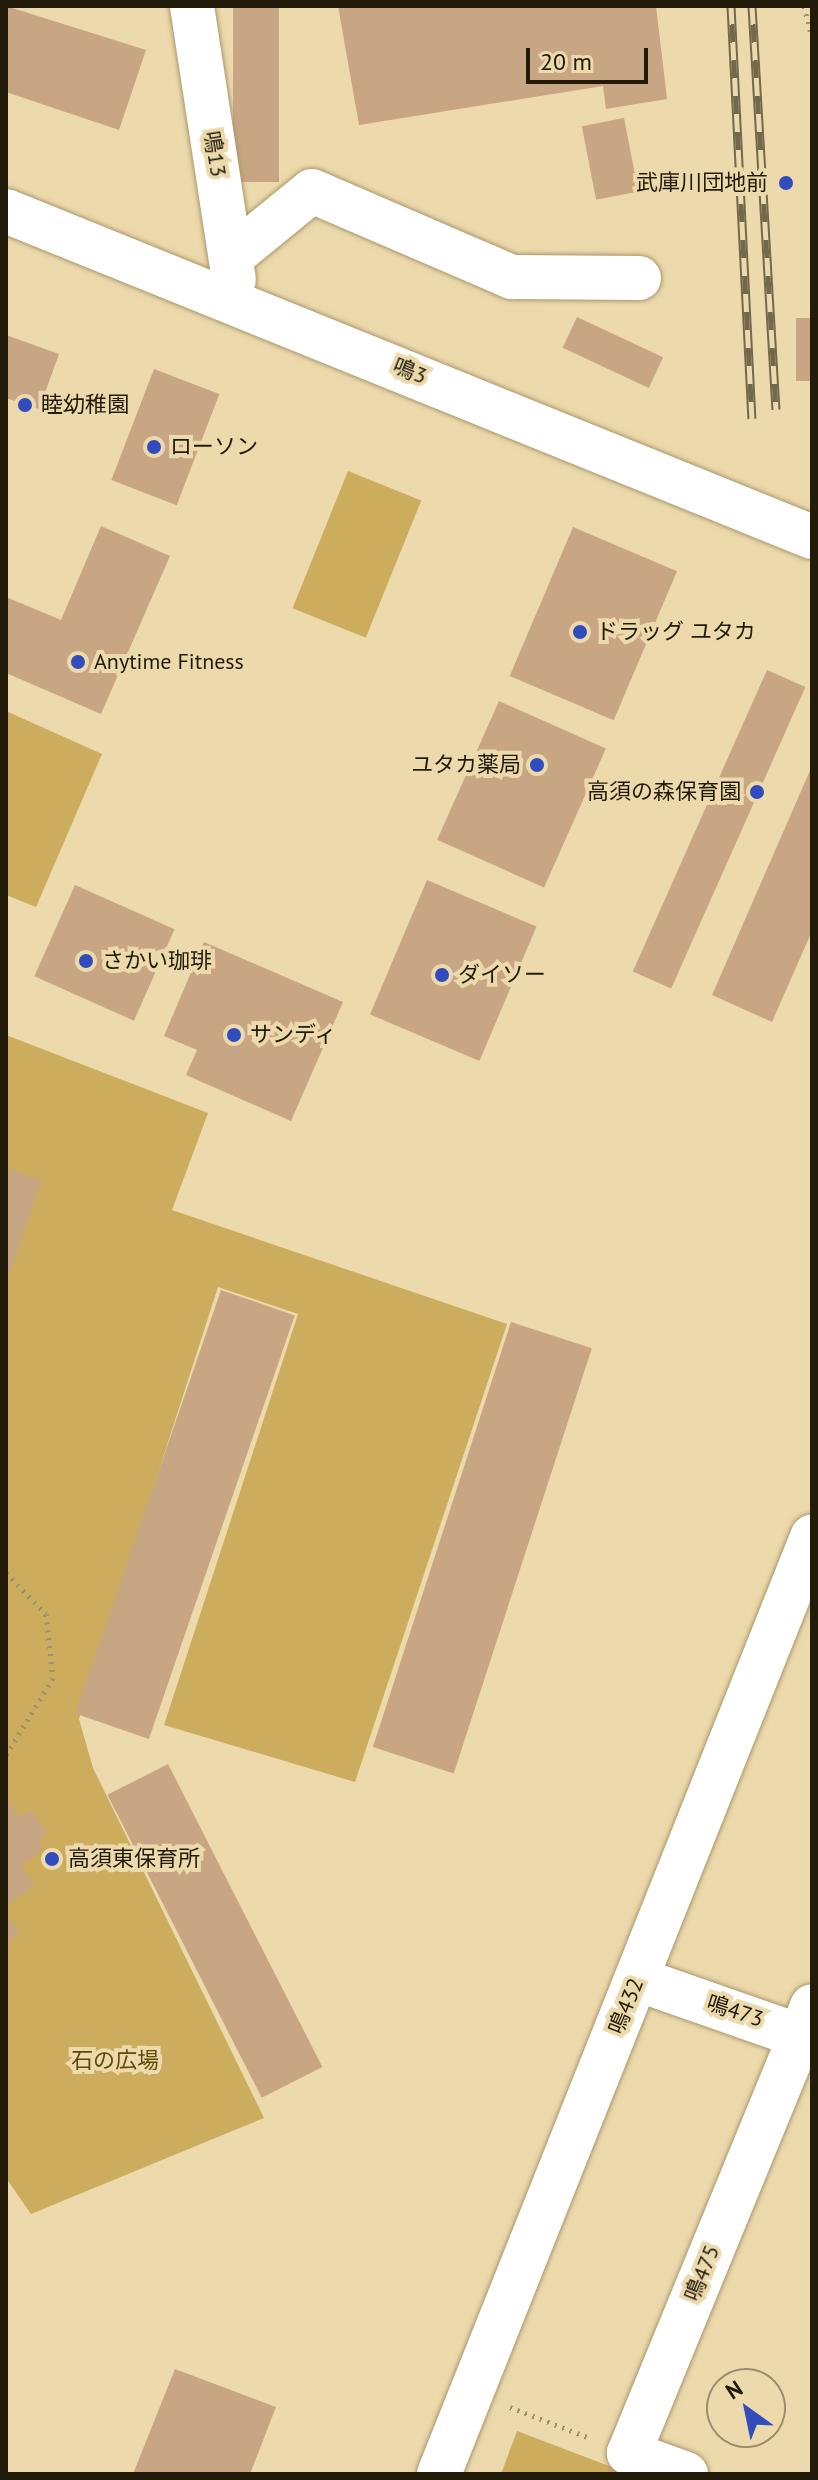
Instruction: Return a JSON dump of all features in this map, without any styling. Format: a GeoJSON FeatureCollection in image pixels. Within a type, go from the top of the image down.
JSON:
{"type":"FeatureCollection","features":[{"type":"Feature","properties":{"kind":"street","name":"鳴13"},"geometry":{"type":"LineString","coordinates":[[192,6],[238,302]]}},
{"type":"Feature","properties":{"kind":"street"},"geometry":{"type":"LineString","coordinates":[[231,257],[312,191],[512,277],[639,278]]}},
{"type":"Feature","properties":{"kind":"street","name":"鳴3"},"geometry":{"type":"LineString","coordinates":[[6,211],[809,527]]}},
{"type":"Feature","properties":{"kind":"street","name":"鳴432"},"geometry":{"type":"LineString","coordinates":[[439,2474],[812,1537]]}},
{"type":"Feature","properties":{"kind":"street","name":"鳴473"},"geometry":{"type":"LineString","coordinates":[[637,1979],[808,2029]]}},
{"type":"Feature","properties":{"kind":"street","name":"鳴475"},"geometry":{"type":"LineString","coordinates":[[686,2474],[629,2453],[808,2029]]}},
{"type":"Feature","properties":{"kind":"path"},"geometry":{"type":"LineString","coordinates":[[804,6],[812,37]]}},
{"type":"Feature","properties":{"kind":"path"},"geometry":{"type":"LineString","coordinates":[[6,1573],[46,1614],[53,1678],[6,1755]]}},
{"type":"Feature","properties":{"kind":"path"},"geometry":{"type":"LineString","coordinates":[[528,2414],[559,2425]]}},
{"type":"Feature","properties":{"kind":"green space"},"geometry":{"type":"Polygon","coordinates":[[[348,471],[421,501],[366,638],[293,608],[348,471]]]}},
{"type":"Feature","properties":{"kind":"green space"},"geometry":{"type":"Polygon","coordinates":[[[6,711],[102,754],[36,907],[6,895],[6,711]]]}},
{"type":"Feature","properties":{"kind":"green space","name":"石の広場"},"geometry":{"type":"Polygon","coordinates":[[[6,1035],[208,1113],[172,1210],[507,1324],[355,1782],[164,1725],[298,1314],[218,1287],[79,1719],[93,1768],[264,2118],[31,2214],[6,2178],[6,1035]]]}},
{"type":"Feature","properties":{"kind":"green space"},"geometry":{"type":"Polygon","coordinates":[[[517,2431],[630,2474],[501,2474],[517,2431]]]}},
{"type":"Feature","properties":{"kind":"building"},"geometry":{"type":"Polygon","coordinates":[[[6,6],[146,50],[119,130],[6,92],[6,6]]]}},
{"type":"Feature","properties":{"kind":"building"},"geometry":{"type":"Polygon","coordinates":[[[233,6],[279,6],[279,182],[233,182],[233,6]]]}},
{"type":"Feature","properties":{"kind":"building"},"geometry":{"type":"Polygon","coordinates":[[[338,6],[656,6],[667,99],[606,109],[603,86],[359,125],[338,6]]]}},
{"type":"Feature","properties":{"kind":"building"},"geometry":{"type":"Polygon","coordinates":[[[624,118],[638,192],[596,200],[582,126],[624,118]]]}},
{"type":"Feature","properties":{"kind":"building"},"geometry":{"type":"Polygon","coordinates":[[[577,317],[663,357],[649,388],[563,348],[577,317]]]}},
{"type":"Feature","properties":{"kind":"building"},"geometry":{"type":"Polygon","coordinates":[[[796,318],[812,318],[812,381],[796,381],[796,318]]]}},
{"type":"Feature","properties":{"kind":"building"},"geometry":{"type":"Polygon","coordinates":[[[6,335],[59,354],[39,409],[6,398],[6,335]]]}},
{"type":"Feature","properties":{"kind":"building"},"geometry":{"type":"Polygon","coordinates":[[[154,369],[219,394],[177,505],[111,480],[154,369]]]}},
{"type":"Feature","properties":{"kind":"building"},"geometry":{"type":"Polygon","coordinates":[[[101,526],[170,556],[101,714],[6,673],[6,597],[61,620],[101,526]]]}},
{"type":"Feature","properties":{"kind":"building"},"geometry":{"type":"Polygon","coordinates":[[[573,527],[677,571],[614,720],[510,676],[573,527]]]}},
{"type":"Feature","properties":{"kind":"building"},"geometry":{"type":"Polygon","coordinates":[[[767,670],[805,687],[671,989],[633,971],[767,670]]]}},
{"type":"Feature","properties":{"kind":"building"},"geometry":{"type":"Polygon","coordinates":[[[499,701],[606,749],[544,887],[437,840],[499,701]]]}},
{"type":"Feature","properties":{"kind":"building"},"geometry":{"type":"Polygon","coordinates":[[[812,766],[812,931],[772,1022],[712,995],[812,766]]]}},
{"type":"Feature","properties":{"kind":"building"},"geometry":{"type":"Polygon","coordinates":[[[427,880],[537,926],[479,1061],[370,1014],[427,880]]]}},
{"type":"Feature","properties":{"kind":"building"},"geometry":{"type":"Polygon","coordinates":[[[75,885],[175,929],[134,1021],[34,976],[75,885]]]}},
{"type":"Feature","properties":{"kind":"building"},"geometry":{"type":"Polygon","coordinates":[[[204,942],[343,1002],[291,1121],[186,1075],[197,1050],[164,1036],[204,942]]]}},
{"type":"Feature","properties":{"kind":"building"},"geometry":{"type":"Polygon","coordinates":[[[6,1168],[41,1180],[7,1282],[6,1282],[6,1168]]]}},
{"type":"Feature","properties":{"kind":"building"},"geometry":{"type":"Polygon","coordinates":[[[221,1290],[295,1315],[149,1739],[75,1714],[221,1290]]]}},
{"type":"Feature","properties":{"kind":"building"},"geometry":{"type":"Polygon","coordinates":[[[511,1322],[592,1348],[454,1773],[373,1747],[511,1322]]]}},
{"type":"Feature","properties":{"kind":"building"},"geometry":{"type":"Polygon","coordinates":[[[168,1764],[322,2067],[262,2098],[107,1795],[168,1764]]]}},
{"type":"Feature","properties":{"kind":"building"},"geometry":{"type":"Polygon","coordinates":[[[6,1797],[19,1817],[31,1810],[47,1834],[38,1840],[44,1849],[21,1865],[35,1885],[6,1905],[6,1797]]]}},
{"type":"Feature","properties":{"kind":"building"},"geometry":{"type":"Polygon","coordinates":[[[6,1914],[19,1934],[6,1943],[6,1914]]]}},
{"type":"Feature","properties":{"kind":"building"},"geometry":{"type":"Polygon","coordinates":[[[175,2369],[276,2407],[250,2474],[133,2474],[175,2369]]]}},
{"type":"Feature","properties":{"kind":"railway"},"geometry":{"type":"LineString","coordinates":[[731,6],[752,418]]}},
{"type":"Feature","properties":{"kind":"railway"},"geometry":{"type":"LineString","coordinates":[[752,6],[776,409]]}},
{"type":"Feature","properties":{"kind":"place","name":"武庫川団地前"},"geometry":{"type":"Point","coordinates":[786,183]}},
{"type":"Feature","properties":{"kind":"place","name":"睦幼稚園"},"geometry":{"type":"Point","coordinates":[25,405]}},
{"type":"Feature","properties":{"kind":"place","name":"ローソン"},"geometry":{"type":"Point","coordinates":[154,447]}},
{"type":"Feature","properties":{"kind":"place","name":"ドラッグ ユタカ"},"geometry":{"type":"Point","coordinates":[580,632]}},
{"type":"Feature","properties":{"kind":"place","name":"Anytime Fitness"},"geometry":{"type":"Point","coordinates":[78,662]}},
{"type":"Feature","properties":{"kind":"place","name":"ユタカ薬局"},"geometry":{"type":"Point","coordinates":[537,765]}},
{"type":"Feature","properties":{"kind":"place","name":"高須の森保育園"},"geometry":{"type":"Point","coordinates":[757,792]}},
{"type":"Feature","properties":{"kind":"place","name":"さかい珈琲"},"geometry":{"type":"Point","coordinates":[86,961]}},
{"type":"Feature","properties":{"kind":"place","name":"ダイソー"},"geometry":{"type":"Point","coordinates":[442,975]}},
{"type":"Feature","properties":{"kind":"place","name":"サンディ"},"geometry":{"type":"Point","coordinates":[234,1035]}},
{"type":"Feature","properties":{"kind":"place","name":"高須東保育所"},"geometry":{"type":"Point","coordinates":[52,1859]}}]}
